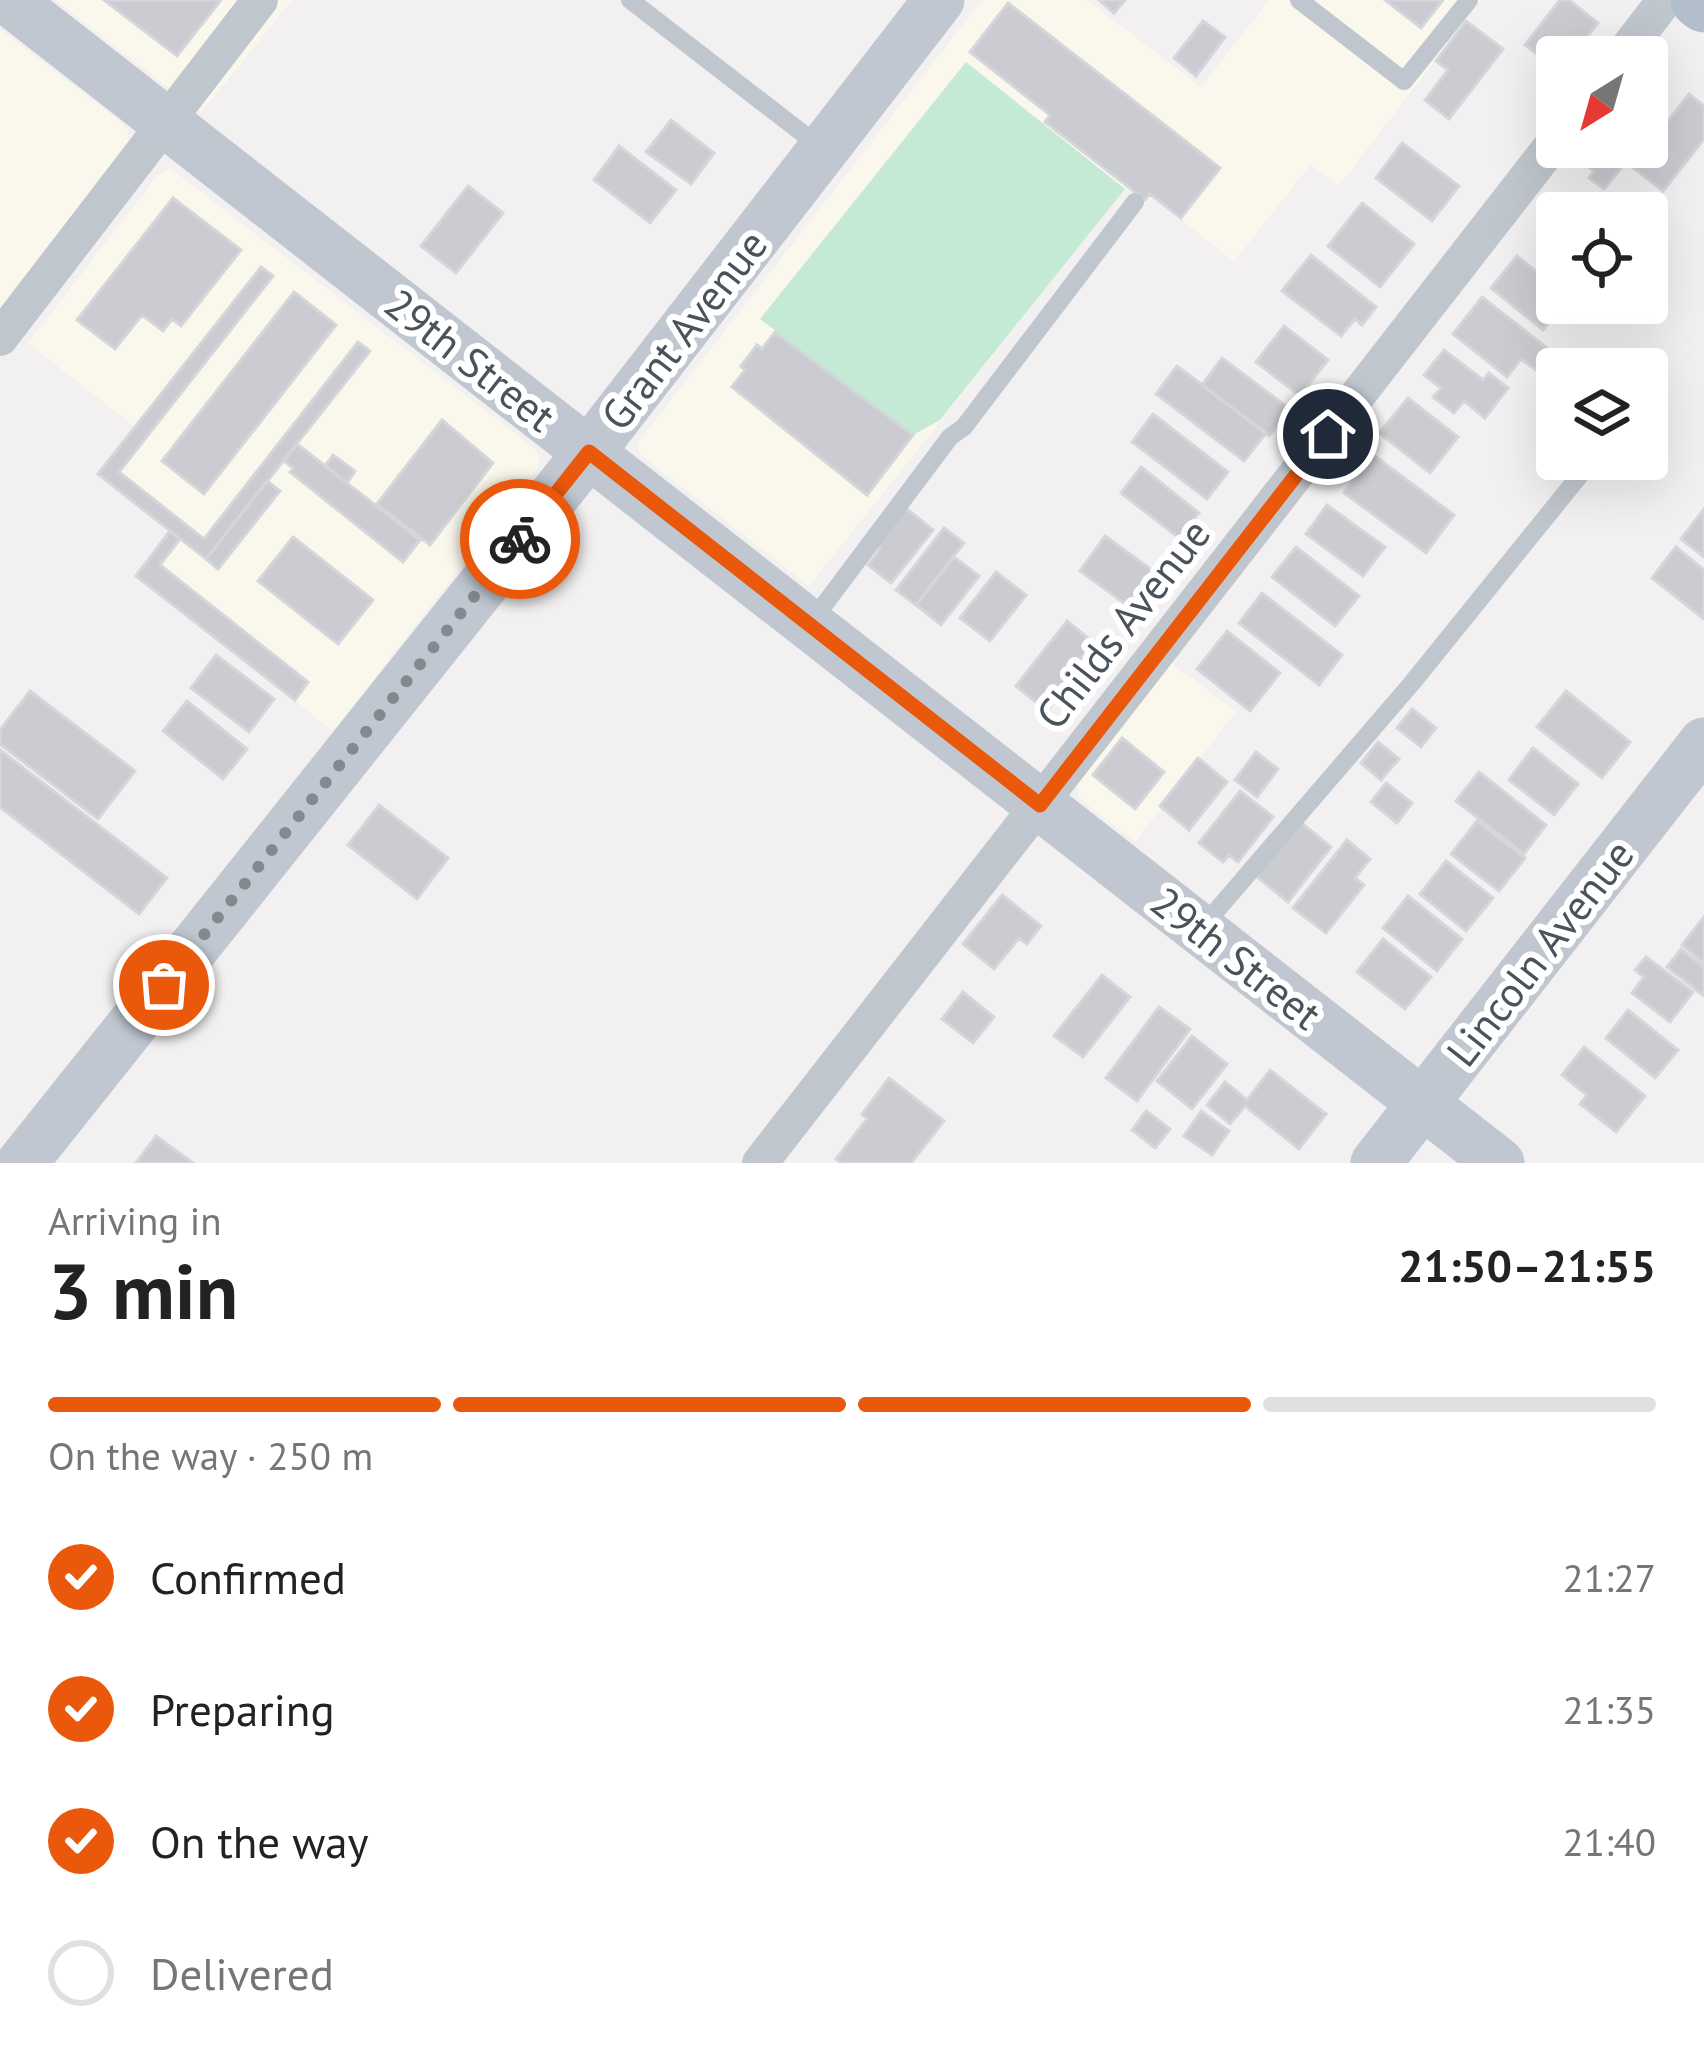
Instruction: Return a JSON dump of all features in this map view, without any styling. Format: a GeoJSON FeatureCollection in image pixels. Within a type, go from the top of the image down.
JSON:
{"type":"FeatureCollection","features":[{"type":"Feature","properties":{"kind":"street","name":"29th Street"},"geometry":{"type":"LineString","coordinates":[[10,0],[1499,1163]]}},
{"type":"Feature","properties":{"kind":"street"},"geometry":{"type":"LineString","coordinates":[[0,338],[260,0]]}},
{"type":"Feature","properties":{"kind":"street","name":"Grant Avenue"},"geometry":{"type":"LineString","coordinates":[[22,1163],[589,452],[939,0]]}},
{"type":"Feature","properties":{"kind":"street"},"geometry":{"type":"LineString","coordinates":[[1637,36],[1665,0]]}},
{"type":"Feature","properties":{"kind":"street","name":"Childs Avenue"},"geometry":{"type":"LineString","coordinates":[[760,1163],[1536,166]]}},
{"type":"Feature","properties":{"kind":"street","name":"Lincoln Avenue"},"geometry":{"type":"LineString","coordinates":[[1376,1163],[1704,742]]}},
{"type":"Feature","properties":{"kind":"lane"},"geometry":{"type":"LineString","coordinates":[[630,0],[823,149]]}},
{"type":"Feature","properties":{"kind":"lane"},"geometry":{"type":"LineString","coordinates":[[1299,0],[1405,81],[1469,0]]}},
{"type":"Feature","properties":{"kind":"lane"},"geometry":{"type":"LineString","coordinates":[[809,625],[1135,202]]}},
{"type":"Feature","properties":{"kind":"lane"},"geometry":{"type":"LineString","coordinates":[[1200,930],[1455,632],[1576,480]]}},
{"type":"Feature","properties":{"kind":"shaded area"},"geometry":{"type":"Polygon","coordinates":[[[55,0],[292,0],[201,113],[55,0]]]}},
{"type":"Feature","properties":{"kind":"shaded area"},"geometry":{"type":"Polygon","coordinates":[[[982,0],[1087,0],[1201,87],[1269,0],[1481,0],[1339,186],[1310,165],[1234,262],[1153,197],[1147,202],[1125,189],[809,586],[640,454],[636,445],[982,0]]]}},
{"type":"Feature","properties":{"kind":"shaded area"},"geometry":{"type":"Polygon","coordinates":[[[0,29],[113,116],[127,129],[129,142],[0,309],[0,29]]]}},
{"type":"Feature","properties":{"kind":"shaded area"},"geometry":{"type":"Polygon","coordinates":[[[171,169],[534,448],[540,458],[536,471],[333,731],[136,576],[170,531],[98,474],[135,427],[28,343],[158,175],[171,169]]]}},
{"type":"Feature","properties":{"kind":"shaded area"},"geometry":{"type":"Polygon","coordinates":[[[1170,662],[1236,712],[1135,842],[1079,798],[1076,785],[1170,662]]]}},
{"type":"Feature","properties":{"kind":"green space"},"geometry":{"type":"Polygon","coordinates":[[[966,62],[1125,189],[940,420],[913,435],[760,319],[966,62]]]}},
{"type":"Feature","properties":{"kind":"building"},"geometry":{"type":"Polygon","coordinates":[[[104,0],[221,0],[177,56],[104,0]]]}},
{"type":"Feature","properties":{"kind":"building"},"geometry":{"type":"Polygon","coordinates":[[[1099,0],[1125,0],[1114,13],[1099,0]]]}},
{"type":"Feature","properties":{"kind":"building"},"geometry":{"type":"Polygon","coordinates":[[[1385,0],[1443,0],[1421,28],[1385,0]]]}},
{"type":"Feature","properties":{"kind":"building"},"geometry":{"type":"Polygon","coordinates":[[[1560,0],[1569,0],[1598,23],[1588,36],[1536,36],[1536,54],[1525,45],[1560,0]]]}},
{"type":"Feature","properties":{"kind":"building"},"geometry":{"type":"Polygon","coordinates":[[[1008,3],[1220,168],[1181,218],[1150,194],[1145,200],[1045,122],[1050,115],[970,52],[1008,3]]]}},
{"type":"Feature","properties":{"kind":"building"},"geometry":{"type":"Polygon","coordinates":[[[1203,21],[1225,37],[1196,76],[1174,58],[1203,21]]]}},
{"type":"Feature","properties":{"kind":"building"},"geometry":{"type":"Polygon","coordinates":[[[1466,21],[1503,49],[1449,119],[1425,100],[1448,70],[1436,61],[1466,21]]]}},
{"type":"Feature","properties":{"kind":"building"},"geometry":{"type":"Polygon","coordinates":[[[1689,94],[1704,106],[1704,139],[1663,191],[1633,168],[1668,168],[1668,121],[1689,94]]]}},
{"type":"Feature","properties":{"kind":"building"},"geometry":{"type":"Polygon","coordinates":[[[671,120],[714,153],[691,184],[646,152],[671,120]]]}},
{"type":"Feature","properties":{"kind":"building"},"geometry":{"type":"Polygon","coordinates":[[[1402,143],[1459,186],[1432,221],[1376,178],[1402,143]]]}},
{"type":"Feature","properties":{"kind":"building"},"geometry":{"type":"Polygon","coordinates":[[[619,146],[676,190],[650,223],[594,180],[619,146]]]}},
{"type":"Feature","properties":{"kind":"building"},"geometry":{"type":"Polygon","coordinates":[[[1590,168],[1621,168],[1604,189],[1589,178],[1594,171],[1590,168]]]}},
{"type":"Feature","properties":{"kind":"building"},"geometry":{"type":"Polygon","coordinates":[[[468,186],[503,213],[456,273],[421,246],[468,186]]]}},
{"type":"Feature","properties":{"kind":"building"},"geometry":{"type":"Polygon","coordinates":[[[173,198],[241,250],[181,326],[172,319],[163,331],[142,315],[115,349],[77,320],[173,198]]]}},
{"type":"Feature","properties":{"kind":"building"},"geometry":{"type":"Polygon","coordinates":[[[1362,203],[1414,244],[1380,287],[1328,246],[1362,203]]]}},
{"type":"Feature","properties":{"kind":"building"},"geometry":{"type":"Polygon","coordinates":[[[1311,255],[1376,307],[1362,325],[1355,319],[1341,336],[1282,291],[1311,255]]]}},
{"type":"Feature","properties":{"kind":"building"},"geometry":{"type":"Polygon","coordinates":[[[1517,256],[1536,271],[1536,324],[1548,324],[1543,330],[1491,288],[1517,256]]]}},
{"type":"Feature","properties":{"kind":"building"},"geometry":{"type":"Polygon","coordinates":[[[261,267],[273,276],[119,472],[204,539],[358,342],[370,351],[206,559],[98,474],[261,267]]]}},
{"type":"Feature","properties":{"kind":"building"},"geometry":{"type":"Polygon","coordinates":[[[294,292],[336,325],[204,494],[162,461],[294,292]]]}},
{"type":"Feature","properties":{"kind":"building"},"geometry":{"type":"Polygon","coordinates":[[[1482,297],[1547,348],[1536,348],[1536,370],[1521,359],[1507,377],[1453,334],[1482,297]]]}},
{"type":"Feature","properties":{"kind":"building"},"geometry":{"type":"Polygon","coordinates":[[[1284,326],[1328,360],[1300,396],[1256,362],[1284,326]]]}},
{"type":"Feature","properties":{"kind":"building"},"geometry":{"type":"Polygon","coordinates":[[[775,332],[913,435],[867,495],[732,387],[757,345],[762,349],[775,332]]]}},
{"type":"Feature","properties":{"kind":"building"},"geometry":{"type":"Polygon","coordinates":[[[1444,350],[1483,380],[1489,373],[1508,388],[1485,418],[1464,401],[1454,413],[1433,397],[1441,388],[1424,375],[1444,350]]]}},
{"type":"Feature","properties":{"kind":"building"},"geometry":{"type":"Polygon","coordinates":[[[1222,358],[1290,409],[1269,436],[1202,385],[1222,358]]]}},
{"type":"Feature","properties":{"kind":"building"},"geometry":{"type":"Polygon","coordinates":[[[1177,366],[1266,433],[1244,461],[1156,394],[1177,366]]]}},
{"type":"Feature","properties":{"kind":"building"},"geometry":{"type":"Polygon","coordinates":[[[1408,398],[1458,437],[1430,473],[1379,433],[1408,398]]]}},
{"type":"Feature","properties":{"kind":"building"},"geometry":{"type":"Polygon","coordinates":[[[1153,414],[1228,472],[1207,499],[1132,442],[1153,414]]]}},
{"type":"Feature","properties":{"kind":"building"},"geometry":{"type":"Polygon","coordinates":[[[442,420],[493,463],[430,545],[377,504],[442,420]]]}},
{"type":"Feature","properties":{"kind":"building"},"geometry":{"type":"Polygon","coordinates":[[[297,444],[420,540],[403,562],[290,472],[293,468],[284,461],[297,444]]]}},
{"type":"Feature","properties":{"kind":"building"},"geometry":{"type":"Polygon","coordinates":[[[1372,454],[1454,515],[1426,553],[1344,493],[1372,454]]]}},
{"type":"Feature","properties":{"kind":"building"},"geometry":{"type":"Polygon","coordinates":[[[333,455],[355,471],[347,483],[325,466],[333,455]]]}},
{"type":"Feature","properties":{"kind":"building"},"geometry":{"type":"Polygon","coordinates":[[[1141,467],[1199,513],[1179,538],[1121,493],[1141,467]]]}},
{"type":"Feature","properties":{"kind":"building"},"geometry":{"type":"Polygon","coordinates":[[[267,481],[280,491],[218,569],[206,559],[267,481]]]}},
{"type":"Feature","properties":{"kind":"building"},"geometry":{"type":"Polygon","coordinates":[[[1327,505],[1385,547],[1363,576],[1306,534],[1327,505]]]}},
{"type":"Feature","properties":{"kind":"building"},"geometry":{"type":"Polygon","coordinates":[[[906,508],[933,530],[891,583],[868,565],[880,549],[875,545],[906,508]]]}},
{"type":"Feature","properties":{"kind":"building"},"geometry":{"type":"Polygon","coordinates":[[[1704,509],[1704,557],[1681,539],[1704,509]]]}},
{"type":"Feature","properties":{"kind":"building"},"geometry":{"type":"Polygon","coordinates":[[[944,528],[964,543],[916,605],[896,590],[944,528]]]}},
{"type":"Feature","properties":{"kind":"building"},"geometry":{"type":"Polygon","coordinates":[[[170,531],[180,539],[160,565],[308,682],[295,700],[136,576],[170,531]]]}},
{"type":"Feature","properties":{"kind":"building"},"geometry":{"type":"Polygon","coordinates":[[[1105,536],[1152,570],[1127,605],[1080,571],[1105,536]]]}},
{"type":"Feature","properties":{"kind":"building"},"geometry":{"type":"Polygon","coordinates":[[[293,537],[373,600],[338,644],[258,581],[293,537]]]}},
{"type":"Feature","properties":{"kind":"building"},"geometry":{"type":"Polygon","coordinates":[[[1296,547],[1359,596],[1335,626],[1272,577],[1296,547]]]}},
{"type":"Feature","properties":{"kind":"building"},"geometry":{"type":"Polygon","coordinates":[[[1676,547],[1704,570],[1704,619],[1652,578],[1676,547]]]}},
{"type":"Feature","properties":{"kind":"building"},"geometry":{"type":"Polygon","coordinates":[[[954,557],[979,576],[941,625],[916,605],[954,557]]]}},
{"type":"Feature","properties":{"kind":"building"},"geometry":{"type":"Polygon","coordinates":[[[996,572],[1026,595],[990,641],[960,618],[996,572]]]}},
{"type":"Feature","properties":{"kind":"building"},"geometry":{"type":"Polygon","coordinates":[[[1262,593],[1342,655],[1319,685],[1239,623],[1262,593]]]}},
{"type":"Feature","properties":{"kind":"building"},"geometry":{"type":"Polygon","coordinates":[[[1067,621],[1093,642],[1069,674],[1074,677],[1047,711],[1016,686],[1067,621]]]}},
{"type":"Feature","properties":{"kind":"building"},"geometry":{"type":"Polygon","coordinates":[[[1227,631],[1280,673],[1250,711],[1197,669],[1227,631]]]}},
{"type":"Feature","properties":{"kind":"building"},"geometry":{"type":"Polygon","coordinates":[[[216,655],[274,699],[249,732],[191,688],[216,655]]]}},
{"type":"Feature","properties":{"kind":"building"},"geometry":{"type":"Polygon","coordinates":[[[30,691],[135,771],[98,819],[0,744],[0,730],[30,691]]]}},
{"type":"Feature","properties":{"kind":"building"},"geometry":{"type":"Polygon","coordinates":[[[1566,691],[1630,742],[1602,778],[1537,727],[1566,691]]]}},
{"type":"Feature","properties":{"kind":"building"},"geometry":{"type":"Polygon","coordinates":[[[187,701],[247,749],[223,779],[163,731],[187,701]]]}},
{"type":"Feature","properties":{"kind":"building"},"geometry":{"type":"Polygon","coordinates":[[[1412,709],[1436,728],[1421,747],[1397,728],[1412,709]]]}},
{"type":"Feature","properties":{"kind":"building"},"geometry":{"type":"Polygon","coordinates":[[[1122,738],[1164,772],[1135,809],[1093,775],[1122,738]]]}},
{"type":"Feature","properties":{"kind":"building"},"geometry":{"type":"Polygon","coordinates":[[[1378,742],[1399,759],[1381,780],[1361,763],[1378,742]]]}},
{"type":"Feature","properties":{"kind":"building"},"geometry":{"type":"Polygon","coordinates":[[[1533,748],[1578,784],[1554,815],[1509,780],[1533,748]]]}},
{"type":"Feature","properties":{"kind":"building"},"geometry":{"type":"Polygon","coordinates":[[[0,750],[167,878],[139,914],[0,807],[0,750]]]}},
{"type":"Feature","properties":{"kind":"building"},"geometry":{"type":"Polygon","coordinates":[[[1256,752],[1278,769],[1257,797],[1235,780],[1256,752]]]}},
{"type":"Feature","properties":{"kind":"building"},"geometry":{"type":"Polygon","coordinates":[[[1198,758],[1227,782],[1189,830],[1160,806],[1198,758]]]}},
{"type":"Feature","properties":{"kind":"building"},"geometry":{"type":"Polygon","coordinates":[[[1479,772],[1546,825],[1524,854],[1456,801],[1479,772]]]}},
{"type":"Feature","properties":{"kind":"building"},"geometry":{"type":"Polygon","coordinates":[[[1386,783],[1412,803],[1397,823],[1371,802],[1386,783]]]}},
{"type":"Feature","properties":{"kind":"building"},"geometry":{"type":"Polygon","coordinates":[[[1240,791],[1273,817],[1238,862],[1229,855],[1223,862],[1199,843],[1240,791]]]}},
{"type":"Feature","properties":{"kind":"building"},"geometry":{"type":"Polygon","coordinates":[[[379,805],[448,858],[417,899],[348,845],[379,805]]]}},
{"type":"Feature","properties":{"kind":"building"},"geometry":{"type":"Polygon","coordinates":[[[1299,821],[1331,847],[1288,902],[1255,875],[1299,821]]]}},
{"type":"Feature","properties":{"kind":"building"},"geometry":{"type":"Polygon","coordinates":[[[1477,821],[1525,858],[1499,891],[1451,854],[1477,821]]]}},
{"type":"Feature","properties":{"kind":"building"},"geometry":{"type":"Polygon","coordinates":[[[1347,840],[1370,859],[1355,878],[1364,885],[1326,933],[1293,908],[1347,840]]]}},
{"type":"Feature","properties":{"kind":"building"},"geometry":{"type":"Polygon","coordinates":[[[1446,861],[1493,898],[1466,931],[1420,894],[1446,861]]]}},
{"type":"Feature","properties":{"kind":"building"},"geometry":{"type":"Polygon","coordinates":[[[1002,895],[1041,926],[1027,944],[1019,938],[994,969],[963,944],[1002,895]]]}},
{"type":"Feature","properties":{"kind":"building"},"geometry":{"type":"Polygon","coordinates":[[[1408,896],[1462,939],[1437,971],[1383,928],[1408,896]]]}},
{"type":"Feature","properties":{"kind":"building"},"geometry":{"type":"Polygon","coordinates":[[[1704,917],[1704,963],[1682,945],[1704,917]]]}},
{"type":"Feature","properties":{"kind":"building"},"geometry":{"type":"Polygon","coordinates":[[[1383,939],[1431,977],[1405,1009],[1357,972],[1383,939]]]}},
{"type":"Feature","properties":{"kind":"building"},"geometry":{"type":"Polygon","coordinates":[[[1681,949],[1704,967],[1704,996],[1667,967],[1681,949]]]}},
{"type":"Feature","properties":{"kind":"building"},"geometry":{"type":"Polygon","coordinates":[[[1646,957],[1693,992],[1670,1022],[1632,993],[1644,977],[1635,970],[1646,957]]]}},
{"type":"Feature","properties":{"kind":"building"},"geometry":{"type":"Polygon","coordinates":[[[1102,975],[1130,997],[1083,1057],[1054,1036],[1102,975]]]}},
{"type":"Feature","properties":{"kind":"building"},"geometry":{"type":"Polygon","coordinates":[[[963,992],[994,1017],[973,1043],[942,1019],[963,992]]]}},
{"type":"Feature","properties":{"kind":"building"},"geometry":{"type":"Polygon","coordinates":[[[1159,1007],[1190,1029],[1137,1101],[1106,1078],[1159,1007]]]}},
{"type":"Feature","properties":{"kind":"building"},"geometry":{"type":"Polygon","coordinates":[[[1628,1010],[1678,1050],[1655,1078],[1606,1038],[1628,1010]]]}},
{"type":"Feature","properties":{"kind":"building"},"geometry":{"type":"Polygon","coordinates":[[[1192,1036],[1227,1064],[1192,1109],[1157,1081],[1192,1036]]]}},
{"type":"Feature","properties":{"kind":"building"},"geometry":{"type":"Polygon","coordinates":[[[1584,1047],[1645,1096],[1616,1132],[1580,1104],[1587,1095],[1562,1075],[1584,1047]]]}},
{"type":"Feature","properties":{"kind":"building"},"geometry":{"type":"Polygon","coordinates":[[[1270,1070],[1326,1114],[1299,1149],[1245,1106],[1230,1124],[1207,1105],[1225,1082],[1247,1100],[1270,1070]]]}},
{"type":"Feature","properties":{"kind":"building"},"geometry":{"type":"Polygon","coordinates":[[[889,1078],[944,1121],[911,1163],[841,1163],[836,1159],[867,1119],[862,1114],[889,1078]]]}},
{"type":"Feature","properties":{"kind":"building"},"geometry":{"type":"Polygon","coordinates":[[[1146,1111],[1170,1129],[1155,1148],[1132,1130],[1146,1111]]]}},
{"type":"Feature","properties":{"kind":"building"},"geometry":{"type":"Polygon","coordinates":[[[1201,1111],[1229,1131],[1212,1155],[1184,1136],[1201,1111]]]}},
{"type":"Feature","properties":{"kind":"building"},"geometry":{"type":"Polygon","coordinates":[[[156,1136],[193,1163],[136,1163],[156,1136]]]}},
{"type":"Feature","properties":{"kind":"way so far"},"geometry":{"type":"LineString","coordinates":[[164,985],[520,539]]}},
{"type":"Feature","properties":{"kind":"route"},"geometry":{"type":"LineString","coordinates":[[520,539],[589,452],[1040,805],[1328,434]]}}]}
